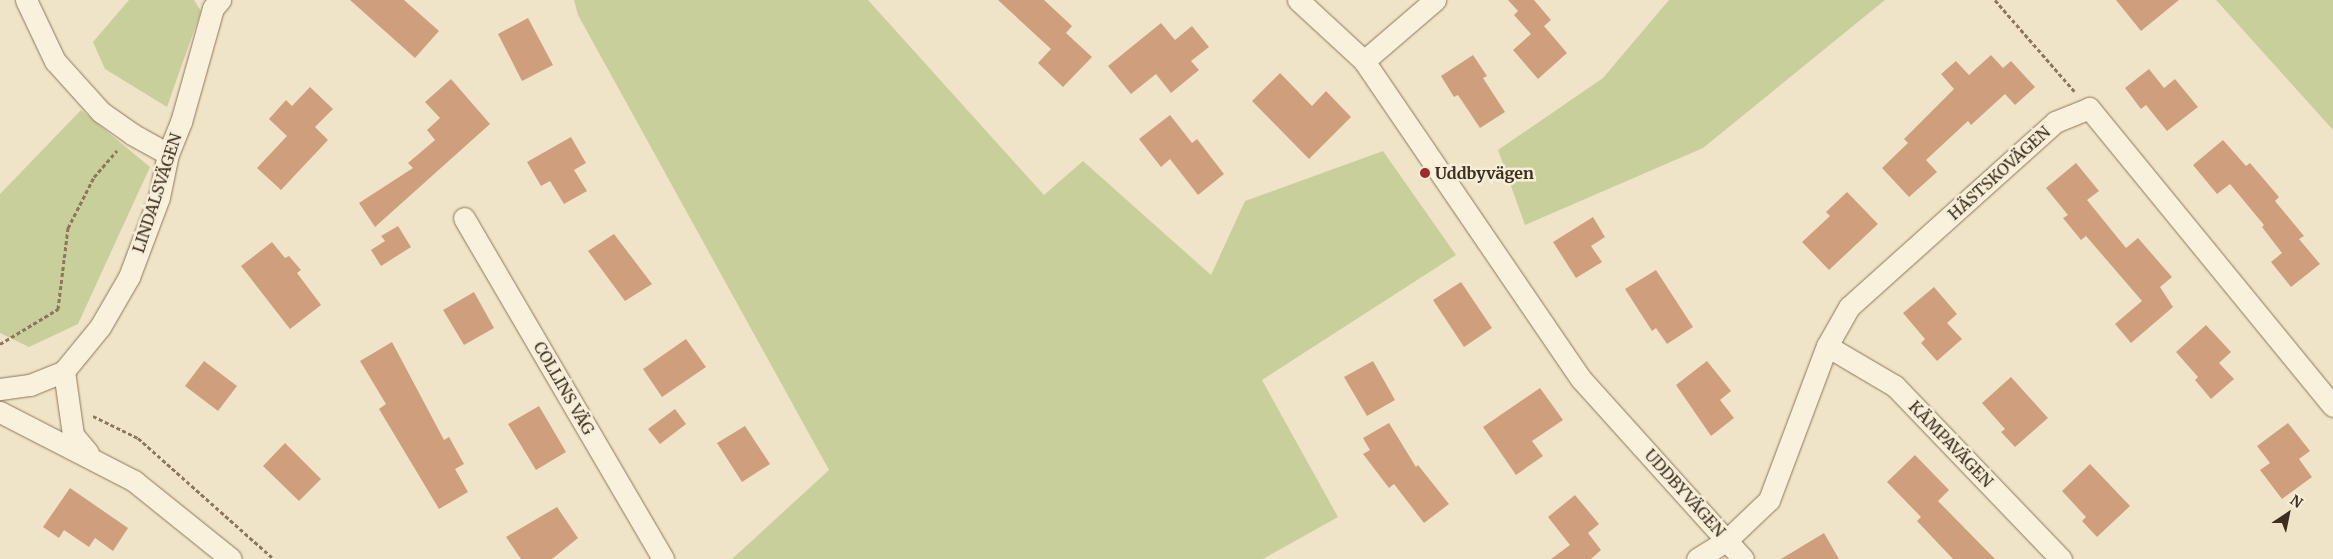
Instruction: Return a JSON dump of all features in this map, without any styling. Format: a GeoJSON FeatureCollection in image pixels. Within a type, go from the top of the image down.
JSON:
{"type":"FeatureCollection","features":[{"type":"Feature","properties":{"kind":"street"},"geometry":{"type":"LineString","coordinates":[[26,0],[55,61],[100,112],[132,134],[168,154]]}},
{"type":"Feature","properties":{"kind":"street","name":"UDDBYVÄGEN"},"geometry":{"type":"LineString","coordinates":[[1298,0],[1364,61],[1581,379],[1743,559]]}},
{"type":"Feature","properties":{"kind":"street"},"geometry":{"type":"LineString","coordinates":[[1364,61],[1435,0]]}},
{"type":"Feature","properties":{"kind":"street","name":"LINDALSVÄGEN"},"geometry":{"type":"LineString","coordinates":[[0,389],[30,385],[64,371],[100,327],[129,277],[159,197],[168,154],[181,122],[214,3]]}},
{"type":"Feature","properties":{"kind":"street"},"geometry":{"type":"LineString","coordinates":[[2089,108],[2333,406]]}},
{"type":"Feature","properties":{"kind":"street","name":"HÄSTSKOVÄGEN"},"geometry":{"type":"LineString","coordinates":[[1697,559],[1727,540],[1769,500],[1827,346],[1848,307],[2055,122],[2089,108]]}},
{"type":"Feature","properties":{"kind":"street","name":"COLLINS VÄG"},"geometry":{"type":"LineString","coordinates":[[464,218],[663,559]]}},
{"type":"Feature","properties":{"kind":"street","name":"KÄMPAVÄGEN"},"geometry":{"type":"LineString","coordinates":[[1827,346],[1896,386],[2061,559]]}},
{"type":"Feature","properties":{"kind":"street"},"geometry":{"type":"LineString","coordinates":[[64,371],[67,404],[73,435],[89,456]]}},
{"type":"Feature","properties":{"kind":"street"},"geometry":{"type":"LineString","coordinates":[[0,412],[89,456],[141,486],[231,559]]}},
{"type":"Feature","properties":{"kind":"path"},"geometry":{"type":"LineString","coordinates":[[1995,0],[2089,108]]}},
{"type":"Feature","properties":{"kind":"path"},"geometry":{"type":"LineString","coordinates":[[0,344],[58,309],[68,228],[94,177],[132,134]]}},
{"type":"Feature","properties":{"kind":"path"},"geometry":{"type":"LineString","coordinates":[[67,404],[138,438],[274,559]]}},
{"type":"Feature","properties":{"kind":"green space"},"geometry":{"type":"Polygon","coordinates":[[[129,0],[194,0],[201,11],[167,107],[105,69],[93,42],[129,0]]]}},
{"type":"Feature","properties":{"kind":"green space"},"geometry":{"type":"Polygon","coordinates":[[[574,0],[868,0],[1044,195],[1083,161],[1211,275],[1245,201],[1383,151],[1456,255],[1262,380],[1338,517],[1263,559],[732,559],[829,470],[578,15],[574,0]]]}},
{"type":"Feature","properties":{"kind":"green space"},"geometry":{"type":"Polygon","coordinates":[[[1669,0],[1885,0],[1703,148],[1525,225],[1498,150],[1603,78],[1669,0]]]}},
{"type":"Feature","properties":{"kind":"green space"},"geometry":{"type":"Polygon","coordinates":[[[2216,0],[2333,0],[2333,130],[2216,0]]]}},
{"type":"Feature","properties":{"kind":"green space"},"geometry":{"type":"Polygon","coordinates":[[[81,110],[150,167],[78,324],[29,347],[0,333],[0,194],[81,110]]]}},
{"type":"Feature","properties":{"kind":"building"},"geometry":{"type":"Polygon","coordinates":[[[350,0],[404,0],[439,31],[415,58],[350,0]]]}},
{"type":"Feature","properties":{"kind":"building"},"geometry":{"type":"Polygon","coordinates":[[[998,0],[1044,0],[1072,26],[1066,33],[1092,57],[1063,87],[1038,63],[1051,49],[998,0]]]}},
{"type":"Feature","properties":{"kind":"building"},"geometry":{"type":"Polygon","coordinates":[[[1508,0],[1534,0],[1551,20],[1544,26],[1567,53],[1538,79],[1513,50],[1531,34],[1514,15],[1518,11],[1508,0]]]}},
{"type":"Feature","properties":{"kind":"building"},"geometry":{"type":"Polygon","coordinates":[[[2116,0],[2179,0],[2141,31],[2116,0]]]}},
{"type":"Feature","properties":{"kind":"building"},"geometry":{"type":"Polygon","coordinates":[[[528,18],[553,65],[522,81],[498,34],[528,18]]]}},
{"type":"Feature","properties":{"kind":"building"},"geometry":{"type":"Polygon","coordinates":[[[1161,23],[1175,40],[1192,26],[1209,47],[1191,61],[1199,70],[1171,93],[1156,74],[1131,94],[1108,66],[1161,23]]]}},
{"type":"Feature","properties":{"kind":"building"},"geometry":{"type":"Polygon","coordinates":[[[1473,55],[1487,76],[1483,78],[1505,112],[1480,128],[1458,95],[1454,97],[1441,76],[1473,55]]]}},
{"type":"Feature","properties":{"kind":"building"},"geometry":{"type":"Polygon","coordinates":[[[1991,55],[2003,68],[2011,61],[2035,87],[2015,105],[2005,94],[1971,125],[1968,121],[1926,160],[1937,172],[1909,197],[1882,168],[1908,143],[1904,139],[1954,89],[1941,74],[1956,61],[1969,75],[1991,55]]]}},
{"type":"Feature","properties":{"kind":"building"},"geometry":{"type":"Polygon","coordinates":[[[2149,69],[2164,88],[2175,79],[2198,107],[2167,131],[2146,105],[2141,109],[2125,88],[2149,69]]]}},
{"type":"Feature","properties":{"kind":"building"},"geometry":{"type":"Polygon","coordinates":[[[1280,73],[1312,106],[1326,91],[1351,117],[1309,159],[1252,101],[1280,73]]]}},
{"type":"Feature","properties":{"kind":"building"},"geometry":{"type":"Polygon","coordinates":[[[451,79],[490,124],[375,227],[359,203],[413,168],[408,163],[435,140],[427,130],[440,118],[425,102],[451,79]]]}},
{"type":"Feature","properties":{"kind":"building"},"geometry":{"type":"Polygon","coordinates":[[[310,87],[333,109],[315,127],[328,140],[281,190],[257,168],[287,136],[269,119],[286,100],[292,106],[310,87]]]}},
{"type":"Feature","properties":{"kind":"building"},"geometry":{"type":"Polygon","coordinates":[[[1170,115],[1192,143],[1197,139],[1224,174],[1198,195],[1170,159],[1161,167],[1139,139],[1170,115]]]}},
{"type":"Feature","properties":{"kind":"building"},"geometry":{"type":"Polygon","coordinates":[[[571,137],[586,163],[574,170],[587,191],[564,204],[550,181],[541,186],[527,162],[571,137]]]}},
{"type":"Feature","properties":{"kind":"building"},"geometry":{"type":"Polygon","coordinates":[[[2223,140],[2246,166],[2250,163],[2279,197],[2275,201],[2304,236],[2299,239],[2320,264],[2291,287],[2271,262],[2282,253],[2262,227],[2264,225],[2230,184],[2217,194],[2193,165],[2223,140]]]}},
{"type":"Feature","properties":{"kind":"building"},"geometry":{"type":"Polygon","coordinates":[[[2076,163],[2099,191],[2087,200],[2126,248],[2138,238],[2172,277],[2160,287],[2173,307],[2131,343],[2115,324],[2142,301],[2086,236],[2081,240],[2063,218],[2068,215],[2046,188],[2076,163]]]}},
{"type":"Feature","properties":{"kind":"building"},"geometry":{"type":"Polygon","coordinates":[[[1847,192],[1878,224],[1829,270],[1802,242],[1830,216],[1826,212],[1847,192]]]}},
{"type":"Feature","properties":{"kind":"building"},"geometry":{"type":"Polygon","coordinates":[[[1593,217],[1605,237],[1591,246],[1602,262],[1576,278],[1553,242],[1593,217]]]}},
{"type":"Feature","properties":{"kind":"building"},"geometry":{"type":"Polygon","coordinates":[[[398,226],[411,247],[381,266],[371,250],[385,241],[381,236],[398,226]]]}},
{"type":"Feature","properties":{"kind":"building"},"geometry":{"type":"Polygon","coordinates":[[[614,234],[652,284],[625,301],[588,251],[614,234]]]}},
{"type":"Feature","properties":{"kind":"building"},"geometry":{"type":"Polygon","coordinates":[[[272,242],[285,258],[289,256],[301,270],[297,273],[321,305],[290,329],[241,266],[272,242]]]}},
{"type":"Feature","properties":{"kind":"building"},"geometry":{"type":"Polygon","coordinates":[[[1656,270],[1693,327],[1667,344],[1656,328],[1652,331],[1625,289],[1656,270]]]}},
{"type":"Feature","properties":{"kind":"building"},"geometry":{"type":"Polygon","coordinates":[[[1461,282],[1492,328],[1464,347],[1433,300],[1461,282]]]}},
{"type":"Feature","properties":{"kind":"building"},"geometry":{"type":"Polygon","coordinates":[[[1934,287],[1957,314],[1947,323],[1962,339],[1937,361],[1921,343],[1925,339],[1903,313],[1934,287]]]}},
{"type":"Feature","properties":{"kind":"building"},"geometry":{"type":"Polygon","coordinates":[[[474,292],[494,328],[464,345],[443,310],[474,292]]]}},
{"type":"Feature","properties":{"kind":"building"},"geometry":{"type":"Polygon","coordinates":[[[2206,325],[2231,352],[2219,363],[2234,379],[2211,399],[2195,380],[2198,377],[2176,352],[2206,325]]]}},
{"type":"Feature","properties":{"kind":"building"},"geometry":{"type":"Polygon","coordinates":[[[686,339],[706,367],[662,397],[643,369],[686,339]]]}},
{"type":"Feature","properties":{"kind":"building"},"geometry":{"type":"Polygon","coordinates":[[[392,342],[444,440],[449,437],[464,464],[455,469],[468,492],[439,509],[379,409],[386,404],[360,361],[392,342]]]}},
{"type":"Feature","properties":{"kind":"building"},"geometry":{"type":"Polygon","coordinates":[[[204,361],[237,386],[218,411],[185,386],[204,361]]]}},
{"type":"Feature","properties":{"kind":"building"},"geometry":{"type":"Polygon","coordinates":[[[1373,361],[1395,400],[1367,416],[1344,377],[1373,361]]]}},
{"type":"Feature","properties":{"kind":"building"},"geometry":{"type":"Polygon","coordinates":[[[1707,361],[1731,391],[1720,400],[1734,418],[1711,436],[1676,385],[1707,361]]]}},
{"type":"Feature","properties":{"kind":"building"},"geometry":{"type":"Polygon","coordinates":[[[2011,377],[2048,418],[2015,447],[2001,432],[2005,429],[1982,403],[2011,377]]]}},
{"type":"Feature","properties":{"kind":"building"},"geometry":{"type":"Polygon","coordinates":[[[1540,388],[1563,420],[1532,441],[1543,456],[1516,475],[1483,427],[1540,388]]]}},
{"type":"Feature","properties":{"kind":"building"},"geometry":{"type":"Polygon","coordinates":[[[539,406],[566,452],[536,470],[508,424],[539,406]]]}},
{"type":"Feature","properties":{"kind":"building"},"geometry":{"type":"Polygon","coordinates":[[[675,409],[686,424],[660,444],[648,429],[675,409]]]}},
{"type":"Feature","properties":{"kind":"building"},"geometry":{"type":"Polygon","coordinates":[[[1389,423],[1416,467],[1418,465],[1449,504],[1424,523],[1394,484],[1389,488],[1363,454],[1370,450],[1363,438],[1389,423]]]}},
{"type":"Feature","properties":{"kind":"building"},"geometry":{"type":"Polygon","coordinates":[[[2288,423],[2310,451],[2299,459],[2312,477],[2282,499],[2260,470],[2270,463],[2257,446],[2288,423]]]}},
{"type":"Feature","properties":{"kind":"building"},"geometry":{"type":"Polygon","coordinates":[[[745,426],[770,464],[742,482],[717,443],[745,426]]]}},
{"type":"Feature","properties":{"kind":"building"},"geometry":{"type":"Polygon","coordinates":[[[285,443],[321,479],[299,501],[263,466],[285,443]]]}},
{"type":"Feature","properties":{"kind":"building"},"geometry":{"type":"Polygon","coordinates":[[[1915,455],[1949,490],[1938,501],[1995,559],[1953,559],[1917,521],[1921,517],[1887,482],[1915,455]]]}},
{"type":"Feature","properties":{"kind":"building"},"geometry":{"type":"Polygon","coordinates":[[[2090,464],[2130,506],[2097,537],[2082,521],[2086,517],[2062,491],[2090,464]]]}},
{"type":"Feature","properties":{"kind":"building"},"geometry":{"type":"Polygon","coordinates":[[[70,488],[128,528],[113,551],[95,538],[89,547],[64,530],[59,538],[43,527],[70,488]]]}},
{"type":"Feature","properties":{"kind":"building"},"geometry":{"type":"Polygon","coordinates":[[[1575,495],[1599,524],[1588,533],[1601,550],[1591,559],[1551,559],[1570,545],[1548,517],[1575,495]]]}},
{"type":"Feature","properties":{"kind":"building"},"geometry":{"type":"Polygon","coordinates":[[[557,507],[578,538],[552,559],[521,559],[506,537],[557,507]]]}},
{"type":"Feature","properties":{"kind":"building"},"geometry":{"type":"Polygon","coordinates":[[[1824,533],[1839,559],[1781,559],[1824,533]]]}},
{"type":"Feature","properties":{"kind":"place","name":"Uddbyvägen"},"geometry":{"type":"Point","coordinates":[1425,173]}}]}
